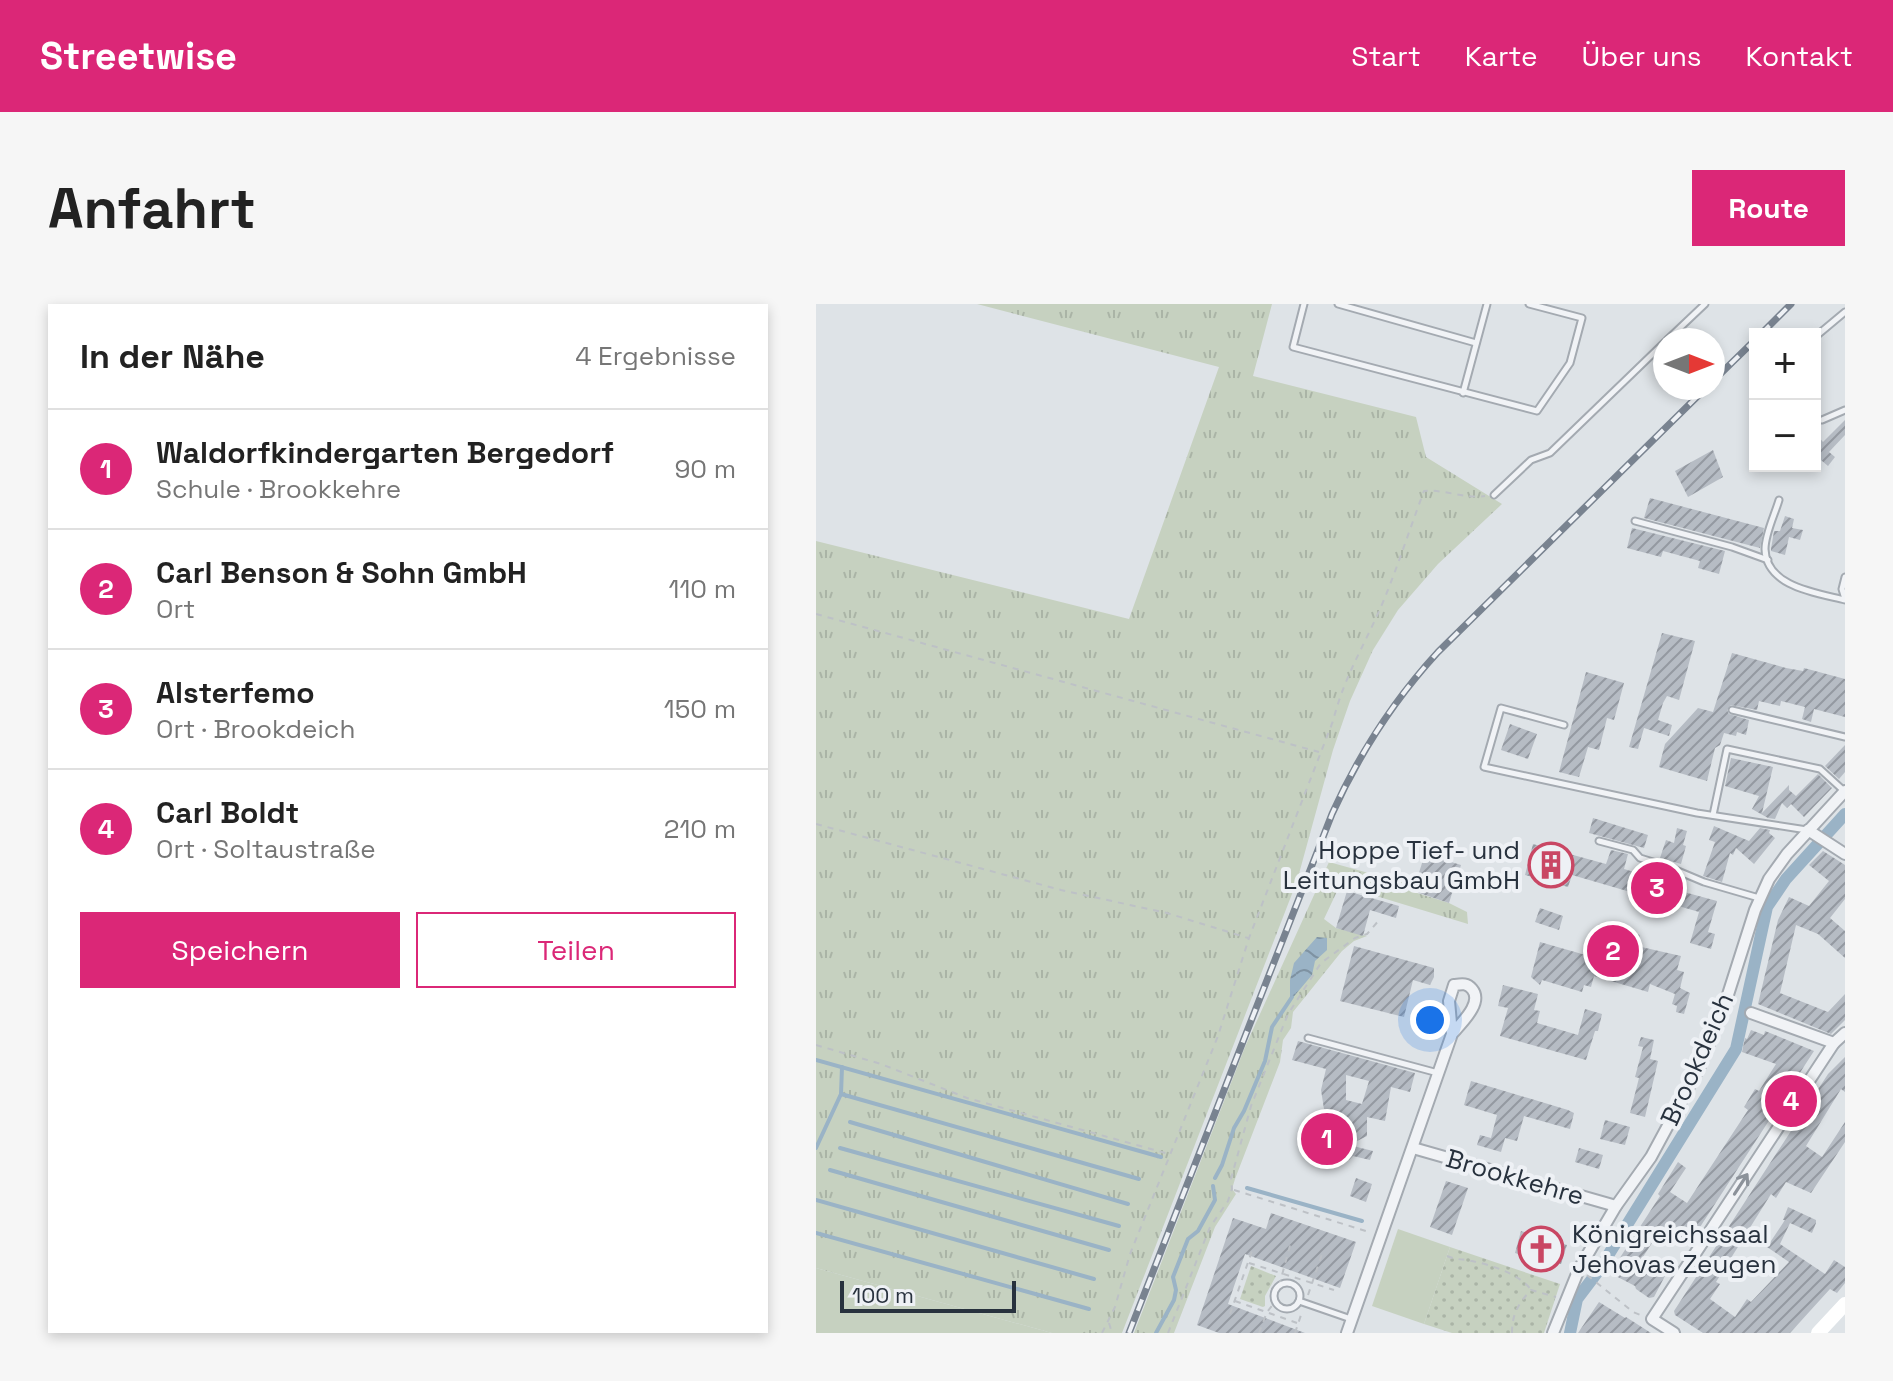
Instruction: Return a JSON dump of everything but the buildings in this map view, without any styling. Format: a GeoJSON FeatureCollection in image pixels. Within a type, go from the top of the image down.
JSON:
{"type":"FeatureCollection","features":[{"type":"Feature","properties":{"kind":"main road"},"geometry":{"type":"LineString","coordinates":[[1818,1333],[1845,1304]]}},
{"type":"Feature","properties":{"kind":"street","name":"Brookdeich"},"geometry":{"type":"LineString","coordinates":[[1553,1333],[1594,1232],[1651,1157],[1703,1060],[1769,879],[1812,833],[1845,791]]}},
{"type":"Feature","properties":{"kind":"street"},"geometry":{"type":"LineString","coordinates":[[1812,833],[1845,854]]}},
{"type":"Feature","properties":{"kind":"street"},"geometry":{"type":"LineString","coordinates":[[1751,1013],[1834,1043]]}},
{"type":"Feature","properties":{"kind":"street"},"geometry":{"type":"LineString","coordinates":[[1674,1333],[1652,1319],[1834,1043],[1845,1033]]}},
{"type":"Feature","properties":{"kind":"street","name":"Brookkehre"},"geometry":{"type":"LineString","coordinates":[[1347,1333],[1452,1034]]}},
{"type":"Feature","properties":{"kind":"street","name":"Brookkehre"},"geometry":{"type":"LineString","coordinates":[[1413,1148],[1616,1206]]}},
{"type":"Feature","properties":{"kind":"lane"},"geometry":{"type":"LineString","coordinates":[[1304,304],[1293,347],[1537,411],[1570,363],[1582,318],[1529,304]]}},
{"type":"Feature","properties":{"kind":"lane"},"geometry":{"type":"LineString","coordinates":[[1338,304],[1476,343]]}},
{"type":"Feature","properties":{"kind":"lane"},"geometry":{"type":"LineString","coordinates":[[1463,393],[1487,304]]}},
{"type":"Feature","properties":{"kind":"lane"},"geometry":{"type":"LineString","coordinates":[[1680,328],[1705,304]]}},
{"type":"Feature","properties":{"kind":"lane"},"geometry":{"type":"LineString","coordinates":[[1821,332],[1845,312]]}},
{"type":"Feature","properties":{"kind":"lane"},"geometry":{"type":"LineString","coordinates":[[1494,495],[1531,460],[1550,453],[1653,354]]}},
{"type":"Feature","properties":{"kind":"lane"},"geometry":{"type":"LineString","coordinates":[[1822,420],[1845,410]]}},
{"type":"Feature","properties":{"kind":"lane"},"geometry":{"type":"LineString","coordinates":[[1779,500],[1765,549],[1773,570],[1787,583],[1845,599]]}},
{"type":"Feature","properties":{"kind":"lane"},"geometry":{"type":"LineString","coordinates":[[1635,521],[1732,547],[1770,561]]}},
{"type":"Feature","properties":{"kind":"lane"},"geometry":{"type":"LineString","coordinates":[[1845,577],[1842,589],[1845,599]]}},
{"type":"Feature","properties":{"kind":"lane"},"geometry":{"type":"LineString","coordinates":[[1564,725],[1501,708],[1484,767],[1812,833]]}},
{"type":"Feature","properties":{"kind":"lane"},"geometry":{"type":"LineString","coordinates":[[1732,710],[1845,737]]}},
{"type":"Feature","properties":{"kind":"lane"},"geometry":{"type":"LineString","coordinates":[[1713,815],[1727,749],[1820,769],[1845,791]]}},
{"type":"Feature","properties":{"kind":"lane"},"geometry":{"type":"LineString","coordinates":[[1599,841],[1633,850],[1640,858],[1704,882],[1760,898]]}},
{"type":"Feature","properties":{"kind":"lane"},"geometry":{"type":"LineString","coordinates":[[1308,1038],[1439,1073]]}},
{"type":"Feature","properties":{"kind":"lane"},"geometry":{"type":"LineString","coordinates":[[1302,1302],[1295,1286],[1287,1283],[1279,1286],[1275,1293],[1275,1302],[1281,1308],[1289,1309],[1302,1302],[1352,1319]]}},
{"type":"Feature","properties":{"kind":"path"},"geometry":{"type":"LineString","coordinates":[[1102,1333],[1109,1322],[1130,1254],[1218,1036],[1249,938],[1333,721],[1351,664],[1382,603],[1424,491],[1440,490],[1469,498],[1494,495]]}},
{"type":"Feature","properties":{"kind":"path"},"geometry":{"type":"LineString","coordinates":[[816,614],[1319,752]]}},
{"type":"Feature","properties":{"kind":"path"},"geometry":{"type":"LineString","coordinates":[[816,824],[1061,890],[1167,913],[1249,938]]}},
{"type":"Feature","properties":{"kind":"path"},"geometry":{"type":"LineString","coordinates":[[1168,1333],[1210,1227],[1232,1189],[1231,1179],[1251,1106],[1288,1014],[1321,963],[1355,938],[1367,934],[1380,919]]}},
{"type":"Feature","properties":{"kind":"path"},"geometry":{"type":"LineString","coordinates":[[816,1045],[881,1064],[967,1098],[1170,1154]]}},
{"type":"Feature","properties":{"kind":"path"},"geometry":{"type":"LineString","coordinates":[[1232,1189],[1381,1237]]}},
{"type":"Feature","properties":{"kind":"path"},"geometry":{"type":"LineString","coordinates":[[1279,1286],[1291,1242]]}},
{"type":"Feature","properties":{"kind":"path"},"geometry":{"type":"LineString","coordinates":[[1230,1314],[1253,1248]]}},
{"type":"Feature","properties":{"kind":"path"},"geometry":{"type":"LineString","coordinates":[[1295,1333],[1302,1302],[1322,1254]]}},
{"type":"Feature","properties":{"kind":"path"},"geometry":{"type":"LineString","coordinates":[[1447,1256],[1460,1261],[1470,1260],[1524,1279],[1531,1290],[1564,1301]]}},
{"type":"Feature","properties":{"kind":"path"},"geometry":{"type":"LineString","coordinates":[[1249,1263],[1334,1290]]}},
{"type":"Feature","properties":{"kind":"path"},"geometry":{"type":"LineString","coordinates":[[1589,1277],[1633,1312],[1652,1319]]}},
{"type":"Feature","properties":{"kind":"path"},"geometry":{"type":"LineString","coordinates":[[1512,1333],[1517,1305],[1531,1290]]}},
{"type":"Feature","properties":{"kind":"path"},"geometry":{"type":"LineString","coordinates":[[1235,1301],[1298,1323]]}},
{"type":"Feature","properties":{"kind":"path"},"geometry":{"type":"LineString","coordinates":[[1259,1333],[1267,1312],[1275,1302]]}},
{"type":"Feature","properties":{"kind":"path"},"geometry":{"type":"LineString","coordinates":[[1109,1322],[1112,1333]]}},
{"type":"Feature","properties":{"kind":"green space"},"geometry":{"type":"Polygon","coordinates":[[[977,304],[1272,304],[1253,376],[1416,417],[1426,457],[1502,504],[1438,564],[1398,610],[1373,650],[1350,701],[1333,750],[1297,881],[1122,1333],[1052,1333],[816,1268],[816,541],[1129,619],[1219,367],[977,304]]]}},
{"type":"Feature","properties":{"kind":"green space"},"geometry":{"type":"Polygon","coordinates":[[[1329,862],[1415,886],[1414,892],[1467,912],[1468,924],[1340,885],[1324,919],[1336,928],[1367,936],[1354,941],[1342,951],[1293,1012],[1291,1028],[1283,1040],[1280,1062],[1235,1179],[1232,1189],[1236,1194],[1215,1227],[1174,1333],[1134,1333],[1245,1047],[1329,862]]]}},
{"type":"Feature","properties":{"kind":"green space"},"geometry":{"type":"Polygon","coordinates":[[[1398,1229],[1450,1247],[1424,1324],[1372,1306],[1398,1229]]]}},
{"type":"Feature","properties":{"kind":"green space"},"geometry":{"type":"Polygon","coordinates":[[[1450,1247],[1560,1284],[1544,1333],[1452,1333],[1424,1324],[1450,1247]]]}},
{"type":"Feature","properties":{"kind":"green space"},"geometry":{"type":"Polygon","coordinates":[[[1251,1266],[1276,1276],[1265,1296],[1263,1307],[1240,1299],[1251,1266]]]}},
{"type":"Feature","properties":{"kind":"green space"},"geometry":{"type":"Polygon","coordinates":[[[816,1268],[1052,1333],[816,1333],[816,1268]]]}},
{"type":"Feature","properties":{"kind":"water"},"geometry":{"type":"Polygon","coordinates":[[[1317,937],[1327,938],[1327,950],[1315,961],[1312,975],[1290,1001],[1294,963],[1317,937]]]}},
{"type":"Feature","properties":{"kind":"waterway"},"geometry":{"type":"LineString","coordinates":[[1570,1333],[1577,1299],[1599,1270],[1736,1049],[1767,907],[1786,879],[1845,814]]}},
{"type":"Feature","properties":{"kind":"waterway"},"geometry":{"type":"LineString","coordinates":[[1215,1178],[1265,1061],[1272,1027],[1292,997]]}},
{"type":"Feature","properties":{"kind":"waterway"},"geometry":{"type":"LineString","coordinates":[[816,1060],[1161,1157]]}},
{"type":"Feature","properties":{"kind":"waterway"},"geometry":{"type":"LineString","coordinates":[[816,1148],[841,1094],[842,1067]]}},
{"type":"Feature","properties":{"kind":"waterway"},"geometry":{"type":"LineString","coordinates":[[841,1094],[1139,1179]]}},
{"type":"Feature","properties":{"kind":"waterway"},"geometry":{"type":"LineString","coordinates":[[850,1122],[1128,1204]]}},
{"type":"Feature","properties":{"kind":"waterway"},"geometry":{"type":"LineString","coordinates":[[840,1148],[1119,1226]]}},
{"type":"Feature","properties":{"kind":"waterway"},"geometry":{"type":"LineString","coordinates":[[830,1170],[1109,1250]]}},
{"type":"Feature","properties":{"kind":"waterway"},"geometry":{"type":"LineString","coordinates":[[1156,1333],[1174,1300],[1176,1290],[1173,1277],[1188,1239],[1198,1231],[1215,1200],[1213,1186]]}},
{"type":"Feature","properties":{"kind":"waterway"},"geometry":{"type":"LineString","coordinates":[[1247,1188],[1362,1221]]}},
{"type":"Feature","properties":{"kind":"waterway"},"geometry":{"type":"LineString","coordinates":[[816,1200],[1094,1279]]}},
{"type":"Feature","properties":{"kind":"waterway"},"geometry":{"type":"LineString","coordinates":[[816,1233],[1089,1309]]}},
{"type":"Feature","properties":{"kind":"railway"},"geometry":{"type":"LineString","coordinates":[[1767,328],[1791,304]]}},
{"type":"Feature","properties":{"kind":"railway"},"geometry":{"type":"LineString","coordinates":[[1725,369],[1749,346]]}},
{"type":"Feature","properties":{"kind":"railway"},"geometry":{"type":"LineString","coordinates":[[1129,1333],[1332,814],[1366,749],[1406,690],[1438,652],[1694,400]]}},
{"type":"Feature","properties":{"kind":"place","name":"Hoppe Tief- und Leitungsbau GmbH"},"geometry":{"type":"Point","coordinates":[1551,865]}},
{"type":"Feature","properties":{"kind":"place","name":"Alsterfemo"},"geometry":{"type":"Point","coordinates":[1657,888]}},
{"type":"Feature","properties":{"kind":"place","name":"Carl Benson & Sohn GmbH"},"geometry":{"type":"Point","coordinates":[1613,951]}},
{"type":"Feature","properties":{"kind":"place","name":"Carl Boldt"},"geometry":{"type":"Point","coordinates":[1791,1101]}},
{"type":"Feature","properties":{"kind":"place","name":"Waldorfkindergarten Bergedorf"},"geometry":{"type":"Point","coordinates":[1327,1139]}},
{"type":"Feature","properties":{"kind":"place","name":"Königreichssaal Jehovas Zeugen"},"geometry":{"type":"Point","coordinates":[1541,1249]}}]}
